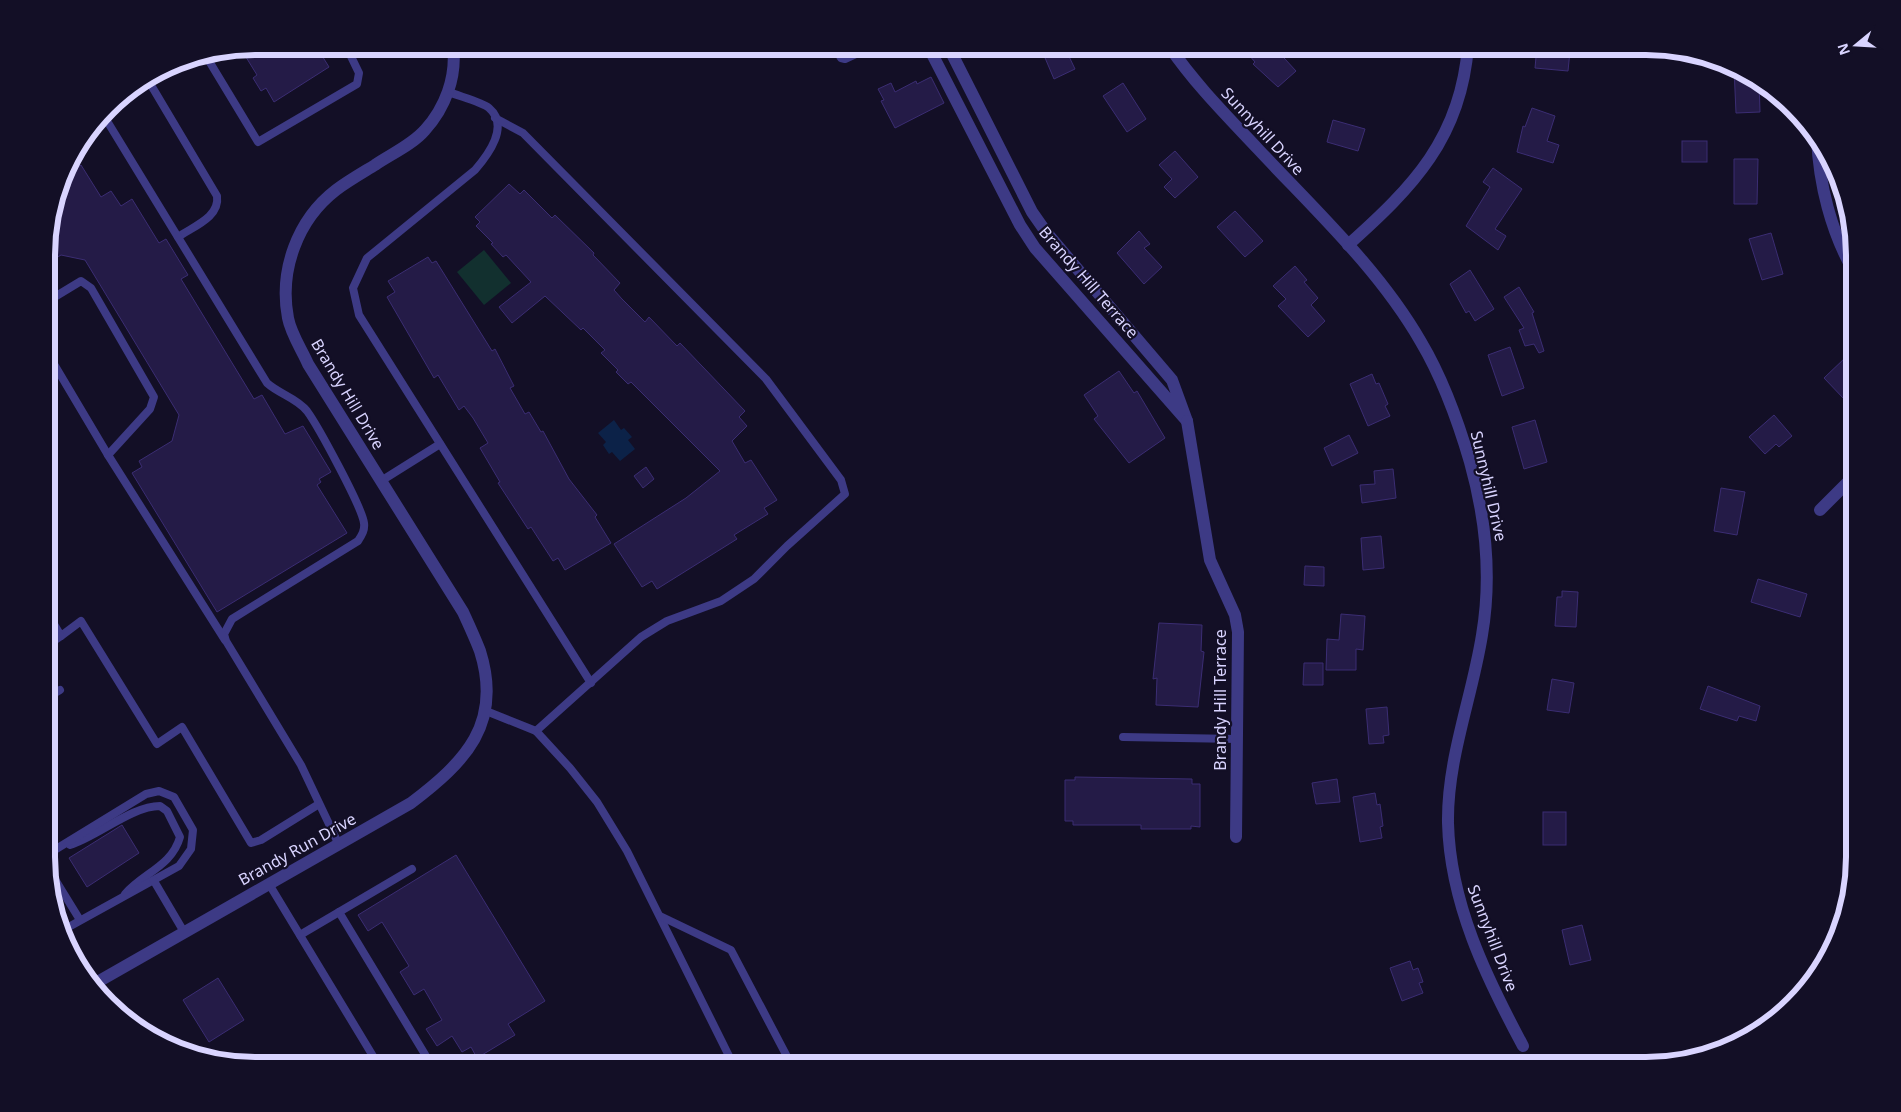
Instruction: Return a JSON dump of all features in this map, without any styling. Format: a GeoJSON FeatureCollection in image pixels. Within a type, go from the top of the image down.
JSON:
{"type":"FeatureCollection","features":[{"type":"Feature","properties":{"kind":"street","name":"Brandy Hill Drive"},"geometry":{"type":"LineString","coordinates":[[454,55],[448,92],[424,131],[335,190],[311,214],[296,241],[287,272],[285,290],[288,320],[308,364],[463,612],[481,659],[486,681],[486,711]]}},
{"type":"Feature","properties":{"kind":"street","name":"Brandy Hill Terrace"},"geometry":{"type":"LineString","coordinates":[[933,55],[1020,225],[1035,248],[1187,421]]}},
{"type":"Feature","properties":{"kind":"street","name":"Brandy Hill Terrace"},"geometry":{"type":"LineString","coordinates":[[953,55],[1032,212],[1046,232],[1172,380],[1187,421],[1210,560],[1235,615],[1238,632],[1236,837]]}},
{"type":"Feature","properties":{"kind":"street","name":"Sunnyhill Drive"},"geometry":{"type":"LineString","coordinates":[[1176,55],[1208,96],[1348,245],[1389,294],[1421,342],[1455,416],[1470,464],[1482,516],[1488,560],[1488,588],[1482,636],[1450,788],[1448,822],[1450,857],[1456,891],[1474,944],[1496,996],[1522,1046]]}},
{"type":"Feature","properties":{"kind":"street"},"geometry":{"type":"LineString","coordinates":[[1348,245],[1393,205],[1427,164],[1444,135],[1459,102],[1467,55]]}},
{"type":"Feature","properties":{"kind":"street"},"geometry":{"type":"LineString","coordinates":[[1819,155],[1824,194],[1834,228],[1846,254]]}},
{"type":"Feature","properties":{"kind":"street"},"geometry":{"type":"LineString","coordinates":[[1820,510],[1846,484]]}},
{"type":"Feature","properties":{"kind":"street","name":"Brandy Run Drive"},"geometry":{"type":"LineString","coordinates":[[98,982],[411,803],[440,781],[465,757],[486,711]]}},
{"type":"Feature","properties":{"kind":"lane"},"geometry":{"type":"LineString","coordinates":[[209,61],[258,142],[357,84],[359,73],[350,55]]}},
{"type":"Feature","properties":{"kind":"lane"},"geometry":{"type":"LineString","coordinates":[[839,55],[845,59],[854,55]]}},
{"type":"Feature","properties":{"kind":"lane"},"geometry":{"type":"LineString","coordinates":[[151,85],[217,196],[218,206],[214,213],[178,237]]}},
{"type":"Feature","properties":{"kind":"lane"},"geometry":{"type":"LineString","coordinates":[[448,92],[489,108],[495,118],[497,134],[492,147],[475,170],[367,258],[352,288],[359,315],[591,683]]}},
{"type":"Feature","properties":{"kind":"lane"},"geometry":{"type":"LineString","coordinates":[[495,118],[524,133],[766,379],[841,480],[845,494],[787,546],[754,579],[721,601],[667,621],[641,637],[536,731]]}},
{"type":"Feature","properties":{"kind":"lane"},"geometry":{"type":"LineString","coordinates":[[107,121],[266,383],[276,392],[296,401],[307,410],[334,458],[365,525],[358,541],[232,619],[224,634],[226,641]]}},
{"type":"Feature","properties":{"kind":"lane"},"geometry":{"type":"LineString","coordinates":[[55,297],[82,281],[91,288],[154,396],[150,409],[108,455]]}},
{"type":"Feature","properties":{"kind":"lane"},"geometry":{"type":"LineString","coordinates":[[55,366],[108,455],[226,641],[301,766],[339,844]]}},
{"type":"Feature","properties":{"kind":"lane"},"geometry":{"type":"LineString","coordinates":[[381,481],[440,444]]}},
{"type":"Feature","properties":{"kind":"lane"},"geometry":{"type":"LineString","coordinates":[[55,640],[81,621],[157,744],[182,727],[251,843],[261,840],[319,804]]}},
{"type":"Feature","properties":{"kind":"lane"},"geometry":{"type":"LineString","coordinates":[[55,626],[61,636]]}},
{"type":"Feature","properties":{"kind":"lane"},"geometry":{"type":"LineString","coordinates":[[55,693],[60,690]]}},
{"type":"Feature","properties":{"kind":"lane"},"geometry":{"type":"LineString","coordinates":[[486,711],[536,731],[570,768],[597,802],[627,851],[730,1057]]}},
{"type":"Feature","properties":{"kind":"lane"},"geometry":{"type":"LineString","coordinates":[[1123,737],[1237,739]]}},
{"type":"Feature","properties":{"kind":"lane"},"geometry":{"type":"LineString","coordinates":[[55,850],[146,794],[159,791],[174,797],[193,830],[191,849],[179,866],[68,927]]}},
{"type":"Feature","properties":{"kind":"lane"},"geometry":{"type":"LineString","coordinates":[[59,848],[88,839],[140,809],[160,806],[166,811],[180,837],[178,844],[173,854],[161,866],[134,884],[122,898]]}},
{"type":"Feature","properties":{"kind":"lane"},"geometry":{"type":"LineString","coordinates":[[300,935],[412,869]]}},
{"type":"Feature","properties":{"kind":"lane"},"geometry":{"type":"LineString","coordinates":[[154,881],[184,932]]}},
{"type":"Feature","properties":{"kind":"lane"},"geometry":{"type":"LineString","coordinates":[[57,882],[80,920]]}},
{"type":"Feature","properties":{"kind":"lane"},"geometry":{"type":"LineString","coordinates":[[269,884],[373,1057]]}},
{"type":"Feature","properties":{"kind":"lane"},"geometry":{"type":"LineString","coordinates":[[339,912],[427,1057]]}},
{"type":"Feature","properties":{"kind":"lane"},"geometry":{"type":"LineString","coordinates":[[660,916],[731,950],[787,1057]]}},
{"type":"Feature","properties":{"kind":"green space"},"geometry":{"type":"Polygon","coordinates":[[[484,250],[511,283],[484,305],[457,272],[484,250]]]}},
{"type":"Feature","properties":{"kind":"water"},"geometry":{"type":"Polygon","coordinates":[[[614,420],[621,430],[624,428],[632,437],[628,440],[635,449],[620,461],[612,452],[609,454],[603,445],[606,442],[598,433],[614,420]]]}},
{"type":"Feature","properties":{"kind":"building"},"geometry":{"type":"Polygon","coordinates":[[[245,55],[322,55],[329,67],[274,102],[266,88],[261,91],[253,78],[257,75],[245,55]]]}},
{"type":"Feature","properties":{"kind":"building"},"geometry":{"type":"Polygon","coordinates":[[[1044,55],[1068,55],[1075,69],[1054,79],[1044,55]]]}},
{"type":"Feature","properties":{"kind":"building"},"geometry":{"type":"Polygon","coordinates":[[[1249,55],[1281,55],[1296,71],[1278,87],[1253,64],[1255,62],[1249,55]]]}},
{"type":"Feature","properties":{"kind":"building"},"geometry":{"type":"Polygon","coordinates":[[[1536,55],[1570,55],[1568,71],[1535,68],[1536,55]]]}},
{"type":"Feature","properties":{"kind":"building"},"geometry":{"type":"Polygon","coordinates":[[[1734,76],[1759,90],[1760,112],[1736,113],[1734,76]]]}},
{"type":"Feature","properties":{"kind":"building"},"geometry":{"type":"Polygon","coordinates":[[[931,77],[944,103],[895,128],[881,101],[884,100],[878,89],[891,83],[895,92],[916,81],[917,84],[931,77]]]}},
{"type":"Feature","properties":{"kind":"building"},"geometry":{"type":"Polygon","coordinates":[[[1123,83],[1146,119],[1127,132],[1103,96],[1123,83]]]}},
{"type":"Feature","properties":{"kind":"building"},"geometry":{"type":"Polygon","coordinates":[[[1532,108],[1555,116],[1547,141],[1559,145],[1553,163],[1517,152],[1523,126],[1525,127],[1532,108]]]}},
{"type":"Feature","properties":{"kind":"building"},"geometry":{"type":"Polygon","coordinates":[[[1333,120],[1365,129],[1358,151],[1327,142],[1333,120]]]}},
{"type":"Feature","properties":{"kind":"building"},"geometry":{"type":"Polygon","coordinates":[[[1682,141],[1707,141],[1707,162],[1682,162],[1682,141]]]}},
{"type":"Feature","properties":{"kind":"building"},"geometry":{"type":"Polygon","coordinates":[[[1175,151],[1198,177],[1175,198],[1164,187],[1172,179],[1159,165],[1175,151]]]}},
{"type":"Feature","properties":{"kind":"building"},"geometry":{"type":"Polygon","coordinates":[[[1734,159],[1758,159],[1757,204],[1734,204],[1734,159]]]}},
{"type":"Feature","properties":{"kind":"building"},"geometry":{"type":"Polygon","coordinates":[[[81,165],[101,197],[111,191],[121,206],[132,199],[159,243],[166,239],[188,275],[181,279],[254,399],[262,395],[285,434],[303,426],[331,472],[319,479],[321,482],[317,485],[347,533],[217,612],[132,473],[142,467],[139,461],[172,441],[179,415],[85,260],[61,255],[55,259],[55,242],[59,216],[70,179],[75,169],[81,165]]]}},
{"type":"Feature","properties":{"kind":"building"},"geometry":{"type":"Polygon","coordinates":[[[1493,168],[1522,189],[1495,229],[1506,236],[1498,250],[1466,226],[1490,187],[1483,182],[1493,168]]]}},
{"type":"Feature","properties":{"kind":"building"},"geometry":{"type":"Polygon","coordinates":[[[509,184],[520,194],[524,190],[552,218],[555,215],[594,253],[593,255],[620,283],[614,290],[622,299],[645,322],[649,317],[677,346],[680,343],[745,411],[739,417],[747,426],[732,441],[745,463],[751,460],[777,500],[764,508],[768,514],[734,535],[737,539],[657,589],[652,581],[642,587],[614,544],[686,498],[720,471],[631,382],[628,384],[616,372],[618,370],[601,353],[605,350],[583,328],[581,330],[545,296],[512,323],[499,307],[531,282],[506,255],[503,257],[491,244],[493,243],[476,226],[480,222],[475,217],[509,184]]]}},
{"type":"Feature","properties":{"kind":"building"},"geometry":{"type":"Polygon","coordinates":[[[1235,211],[1263,241],[1245,257],[1217,227],[1235,211]]]}},
{"type":"Feature","properties":{"kind":"building"},"geometry":{"type":"Polygon","coordinates":[[[1139,231],[1150,244],[1144,248],[1162,267],[1144,284],[1117,253],[1139,231]]]}},
{"type":"Feature","properties":{"kind":"building"},"geometry":{"type":"Polygon","coordinates":[[[1771,233],[1783,274],[1762,280],[1749,239],[1771,233]]]}},
{"type":"Feature","properties":{"kind":"building"},"geometry":{"type":"Polygon","coordinates":[[[428,257],[432,263],[436,261],[492,351],[495,349],[514,386],[510,388],[525,414],[529,412],[541,432],[543,431],[569,479],[597,515],[595,517],[611,543],[565,570],[558,558],[553,561],[531,527],[528,529],[498,483],[500,482],[480,448],[488,443],[464,406],[459,410],[438,375],[434,378],[387,297],[395,292],[388,281],[428,257]]]}},
{"type":"Feature","properties":{"kind":"building"},"geometry":{"type":"Polygon","coordinates":[[[1295,266],[1307,280],[1304,282],[1318,298],[1311,305],[1325,321],[1308,337],[1278,306],[1286,299],[1273,286],[1295,266]]]}},
{"type":"Feature","properties":{"kind":"building"},"geometry":{"type":"Polygon","coordinates":[[[1470,270],[1494,309],[1475,321],[1469,311],[1466,313],[1450,284],[1470,270]]]}},
{"type":"Feature","properties":{"kind":"building"},"geometry":{"type":"Polygon","coordinates":[[[1519,287],[1534,312],[1532,313],[1544,351],[1539,353],[1534,344],[1525,346],[1519,330],[1524,328],[1504,297],[1519,287]]]}},
{"type":"Feature","properties":{"kind":"building"},"geometry":{"type":"Polygon","coordinates":[[[1510,347],[1524,388],[1502,396],[1488,355],[1510,347]]]}},
{"type":"Feature","properties":{"kind":"building"},"geometry":{"type":"Polygon","coordinates":[[[1846,357],[1845,400],[1824,378],[1846,357]]]}},
{"type":"Feature","properties":{"kind":"building"},"geometry":{"type":"Polygon","coordinates":[[[1119,371],[1134,393],[1137,391],[1165,438],[1129,463],[1094,419],[1098,416],[1084,395],[1119,371]]]}},
{"type":"Feature","properties":{"kind":"building"},"geometry":{"type":"Polygon","coordinates":[[[1372,374],[1376,384],[1379,383],[1388,404],[1385,406],[1390,416],[1368,426],[1350,384],[1372,374]]]}},
{"type":"Feature","properties":{"kind":"building"},"geometry":{"type":"Polygon","coordinates":[[[1774,415],[1792,436],[1779,447],[1776,444],[1765,454],[1749,437],[1774,415]]]}},
{"type":"Feature","properties":{"kind":"building"},"geometry":{"type":"Polygon","coordinates":[[[1535,420],[1547,462],[1524,469],[1512,427],[1535,420]]]}},
{"type":"Feature","properties":{"kind":"building"},"geometry":{"type":"Polygon","coordinates":[[[1349,435],[1358,453],[1332,466],[1324,448],[1349,435]]]}},
{"type":"Feature","properties":{"kind":"building"},"geometry":{"type":"Polygon","coordinates":[[[646,467],[654,479],[643,488],[634,476],[646,467]]]}},
{"type":"Feature","properties":{"kind":"building"},"geometry":{"type":"Polygon","coordinates":[[[1393,469],[1396,498],[1362,503],[1360,485],[1375,484],[1374,471],[1393,469]]]}},
{"type":"Feature","properties":{"kind":"building"},"geometry":{"type":"Polygon","coordinates":[[[1721,488],[1745,492],[1737,535],[1714,531],[1721,488]]]}},
{"type":"Feature","properties":{"kind":"building"},"geometry":{"type":"Polygon","coordinates":[[[1381,536],[1384,568],[1363,570],[1361,538],[1381,536]]]}},
{"type":"Feature","properties":{"kind":"building"},"geometry":{"type":"Polygon","coordinates":[[[1305,566],[1324,567],[1324,586],[1304,585],[1305,566]]]}},
{"type":"Feature","properties":{"kind":"building"},"geometry":{"type":"Polygon","coordinates":[[[1758,579],[1807,594],[1800,617],[1751,602],[1758,579]]]}},
{"type":"Feature","properties":{"kind":"building"},"geometry":{"type":"Polygon","coordinates":[[[1562,591],[1578,592],[1576,627],[1555,626],[1557,597],[1562,597],[1562,591]]]}},
{"type":"Feature","properties":{"kind":"building"},"geometry":{"type":"Polygon","coordinates":[[[1341,614],[1365,616],[1363,650],[1356,649],[1356,670],[1326,670],[1327,639],[1339,640],[1341,614]]]}},
{"type":"Feature","properties":{"kind":"building"},"geometry":{"type":"Polygon","coordinates":[[[1159,623],[1202,625],[1201,651],[1204,652],[1198,707],[1156,705],[1157,678],[1153,679],[1159,623]]]}},
{"type":"Feature","properties":{"kind":"building"},"geometry":{"type":"Polygon","coordinates":[[[1304,663],[1323,663],[1323,685],[1303,685],[1304,663]]]}},
{"type":"Feature","properties":{"kind":"building"},"geometry":{"type":"Polygon","coordinates":[[[1552,679],[1574,683],[1569,713],[1547,710],[1552,679]]]}},
{"type":"Feature","properties":{"kind":"building"},"geometry":{"type":"Polygon","coordinates":[[[1708,686],[1760,706],[1756,721],[1739,716],[1737,721],[1700,709],[1708,686]]]}},
{"type":"Feature","properties":{"kind":"building"},"geometry":{"type":"Polygon","coordinates":[[[1387,707],[1389,735],[1383,736],[1384,743],[1369,744],[1366,709],[1387,707]]]}},
{"type":"Feature","properties":{"kind":"building"},"geometry":{"type":"Polygon","coordinates":[[[1075,777],[1192,779],[1192,784],[1200,784],[1200,827],[1191,826],[1191,829],[1141,829],[1141,825],[1073,825],[1073,821],[1065,821],[1065,780],[1075,780],[1075,777]]]}},
{"type":"Feature","properties":{"kind":"building"},"geometry":{"type":"Polygon","coordinates":[[[1337,779],[1340,802],[1316,804],[1312,783],[1337,779]]]}},
{"type":"Feature","properties":{"kind":"building"},"geometry":{"type":"Polygon","coordinates":[[[1375,793],[1377,805],[1380,804],[1383,826],[1380,827],[1382,838],[1360,842],[1353,797],[1375,793]]]}},
{"type":"Feature","properties":{"kind":"building"},"geometry":{"type":"Polygon","coordinates":[[[1543,812],[1566,812],[1566,845],[1543,845],[1543,812]]]}},
{"type":"Feature","properties":{"kind":"building"},"geometry":{"type":"Polygon","coordinates":[[[122,825],[139,853],[87,887],[69,858],[122,825]]]}},
{"type":"Feature","properties":{"kind":"building"},"geometry":{"type":"Polygon","coordinates":[[[456,855],[545,1001],[508,1024],[515,1035],[479,1057],[476,1057],[471,1047],[462,1052],[452,1036],[437,1046],[426,1029],[442,1020],[424,989],[414,995],[400,972],[409,966],[382,922],[368,931],[358,915],[456,855]]]}},
{"type":"Feature","properties":{"kind":"building"},"geometry":{"type":"Polygon","coordinates":[[[1582,925],[1591,960],[1570,965],[1562,930],[1582,925]]]}},
{"type":"Feature","properties":{"kind":"building"},"geometry":{"type":"Polygon","coordinates":[[[1410,961],[1413,970],[1418,968],[1423,982],[1419,983],[1423,993],[1402,1001],[1390,968],[1410,961]]]}},
{"type":"Feature","properties":{"kind":"building"},"geometry":{"type":"Polygon","coordinates":[[[218,978],[244,1020],[209,1042],[183,1000],[218,978]]]}}]}
